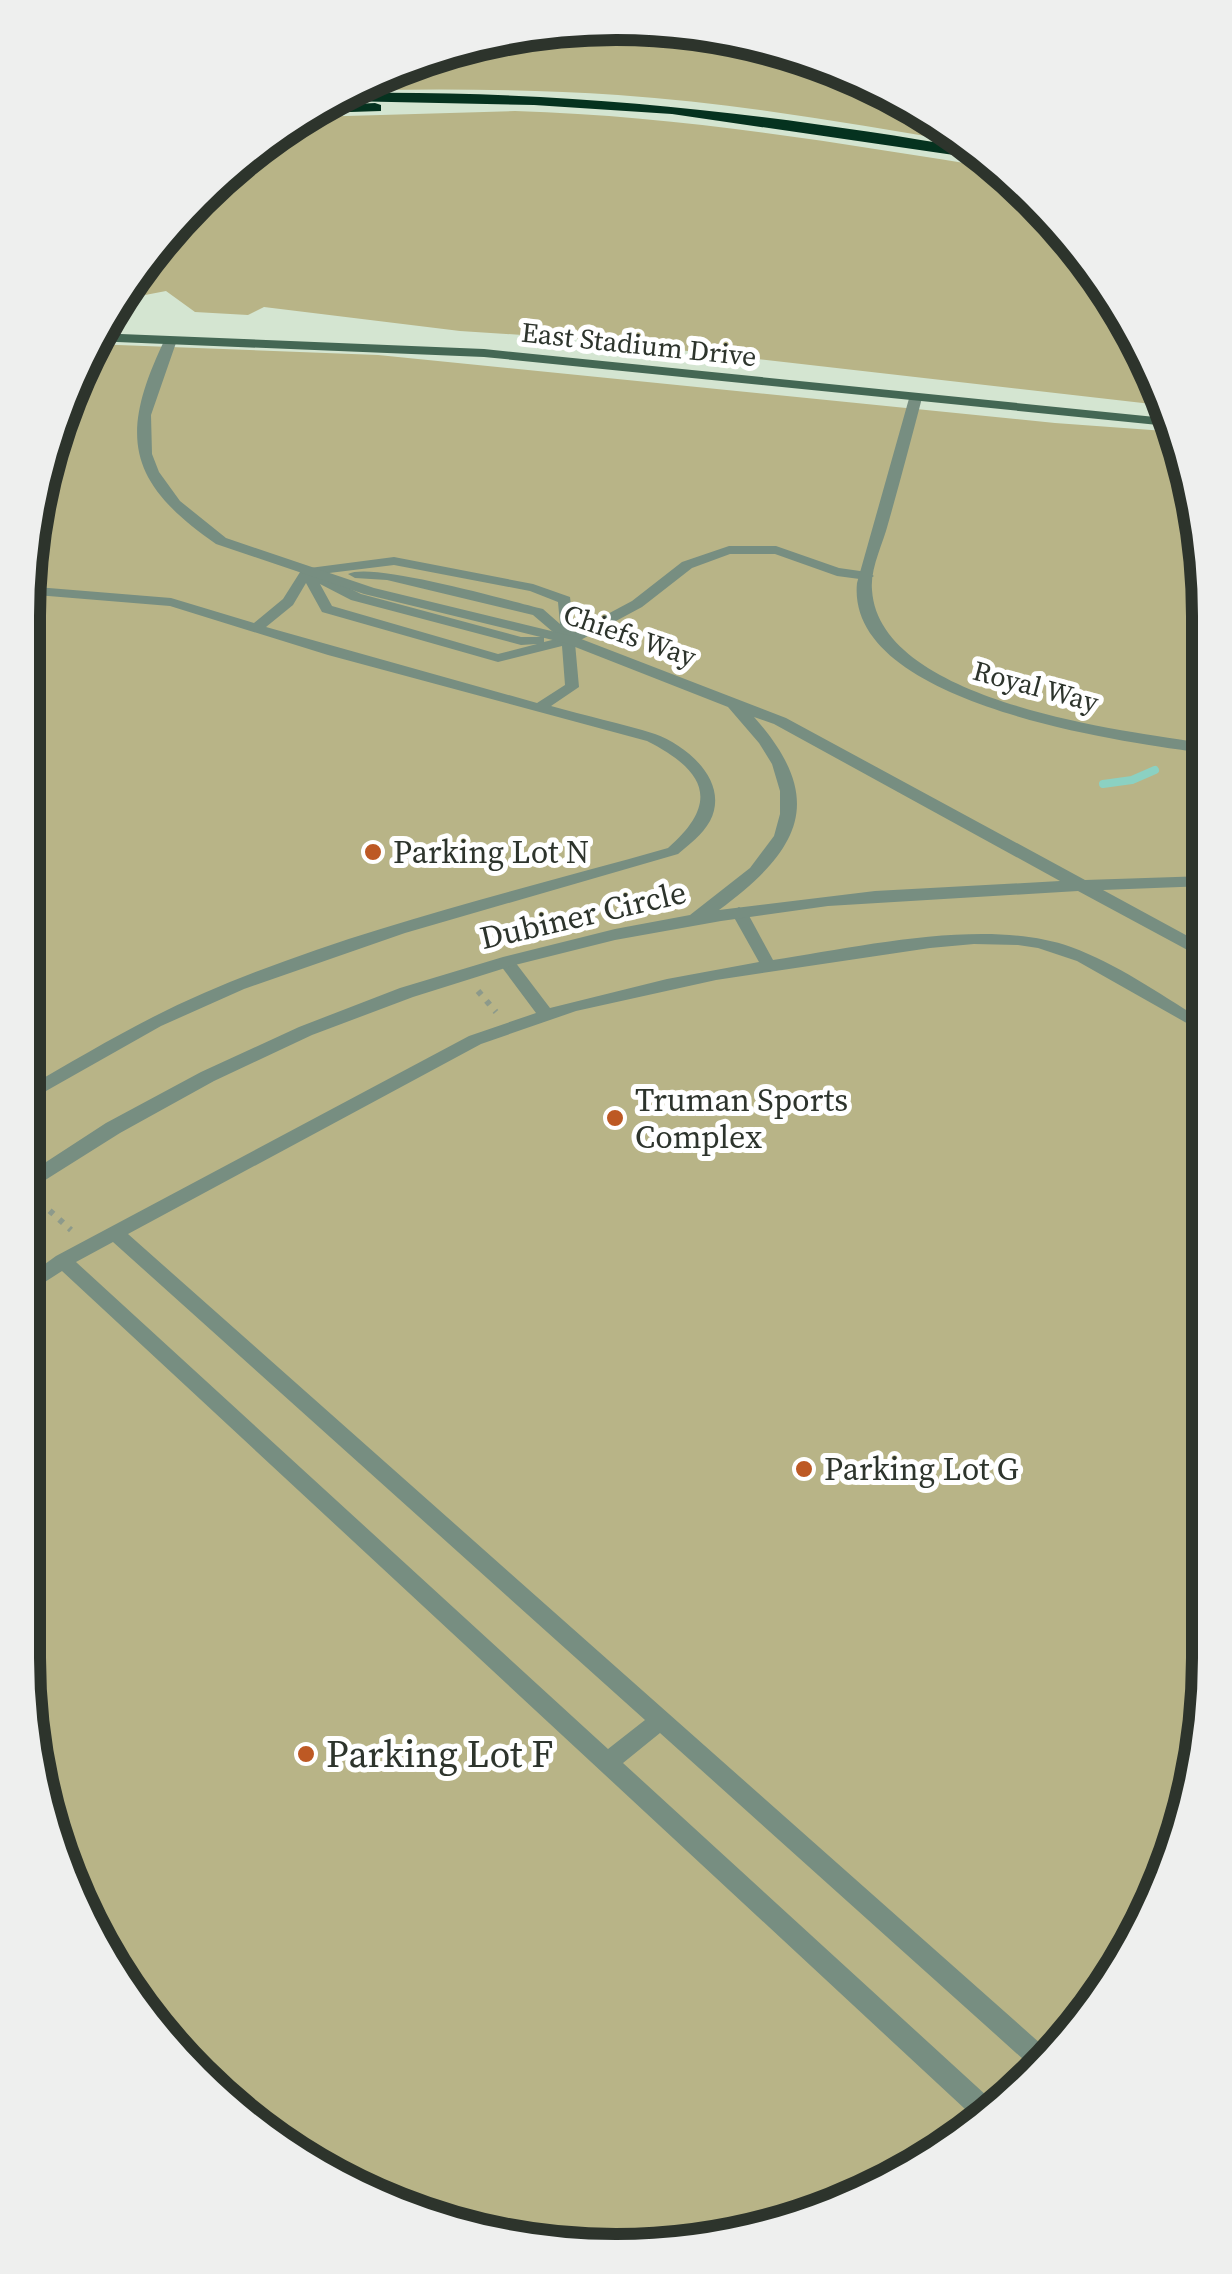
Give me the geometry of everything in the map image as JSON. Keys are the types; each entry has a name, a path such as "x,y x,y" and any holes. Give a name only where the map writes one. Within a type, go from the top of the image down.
{"highway":[{"path":"363,98 532,99 658,108 957,152"},
{"path":"342,109 470,105 658,108"}],"main road":[{"name":"East Stadium Drive","path":"111,338 484,352 1157,421"}],"street":[{"name":"Chiefs Way","path":"172,340 144,416 142,446 160,489 221,541 307,572 570,640 780,721 1192,946"},
{"name":"Royal Way","path":"915,398 867,576 866,613 876,633 918,671 954,690 1028,714 1192,746"},
{"path":"695,919 748,880 773,855 785,835 788,820 789,795 779,762 732,701"},
{"name":"Dubiner Circle","path":"40,1176 164,1099 231,1064 370,1006 506,962 739,912 912,893 1192,882"}],"lane":[{"path":"307,572 326,609 498,658 570,640 637,604 687,565 729,550 776,550 837,572 867,576"},
{"path":"307,572 393,569 521,596 554,607 570,640 572,687 538,708"},
{"path":"255,629 288,602 307,572"},
{"path":"40,1088 119,1042 234,986 364,938 673,851 692,838 708,808 709,790 700,769 680,750 652,738 255,629 172,602 41,591"},
{"path":"739,912 768,965"},
{"path":"40,1277 63,1260 475,1040 624,993 768,965 908,946 1034,942 1084,958 1192,1022"},
{"path":"506,962 546,1016"},
{"path":"115,1233 1034,2053"},
{"path":"63,1260 980,2104"},
{"path":"608,1762 660,1721"}],"path":[{"path":"476,988 500,1017"},
{"path":"40,1202 76,1234"}],"shaded area":[{"path":"578,41 654,41 728,51 801,71 871,99 938,139 705,103 524,91 382,90 431,71 504,51"},
{"path":"515,111 577,114 699,125 974,165 1023,209 1073,265 1115,328 1151,404 264,307 248,315 195,312 166,291 137,297 183,236 236,183 329,116"},
{"name":"Truman Sports Complex","path":"108,345 378,355 1161,431 1181,504 1191,578 1192,1658 1181,1770 1161,1843 1115,1946 1049,2038 967,2115 871,2175 765,2214 654,2233 541,2229 431,2203 361,2175 296,2137 236,2091 183,2038 137,1978 99,1913 71,1843 51,1770 40,1658 40,616 51,504 71,431"}],"waterway":[{"path":"1103,784 1132,780 1155,770"}],"place":[{"name":"Parking Lot N","path":"373,852"},
{"name":"Truman Sports Complex","path":"615,1118"},
{"name":"Parking Lot G","path":"804,1469"},
{"name":"Parking Lot F","path":"306,1754"}]}
